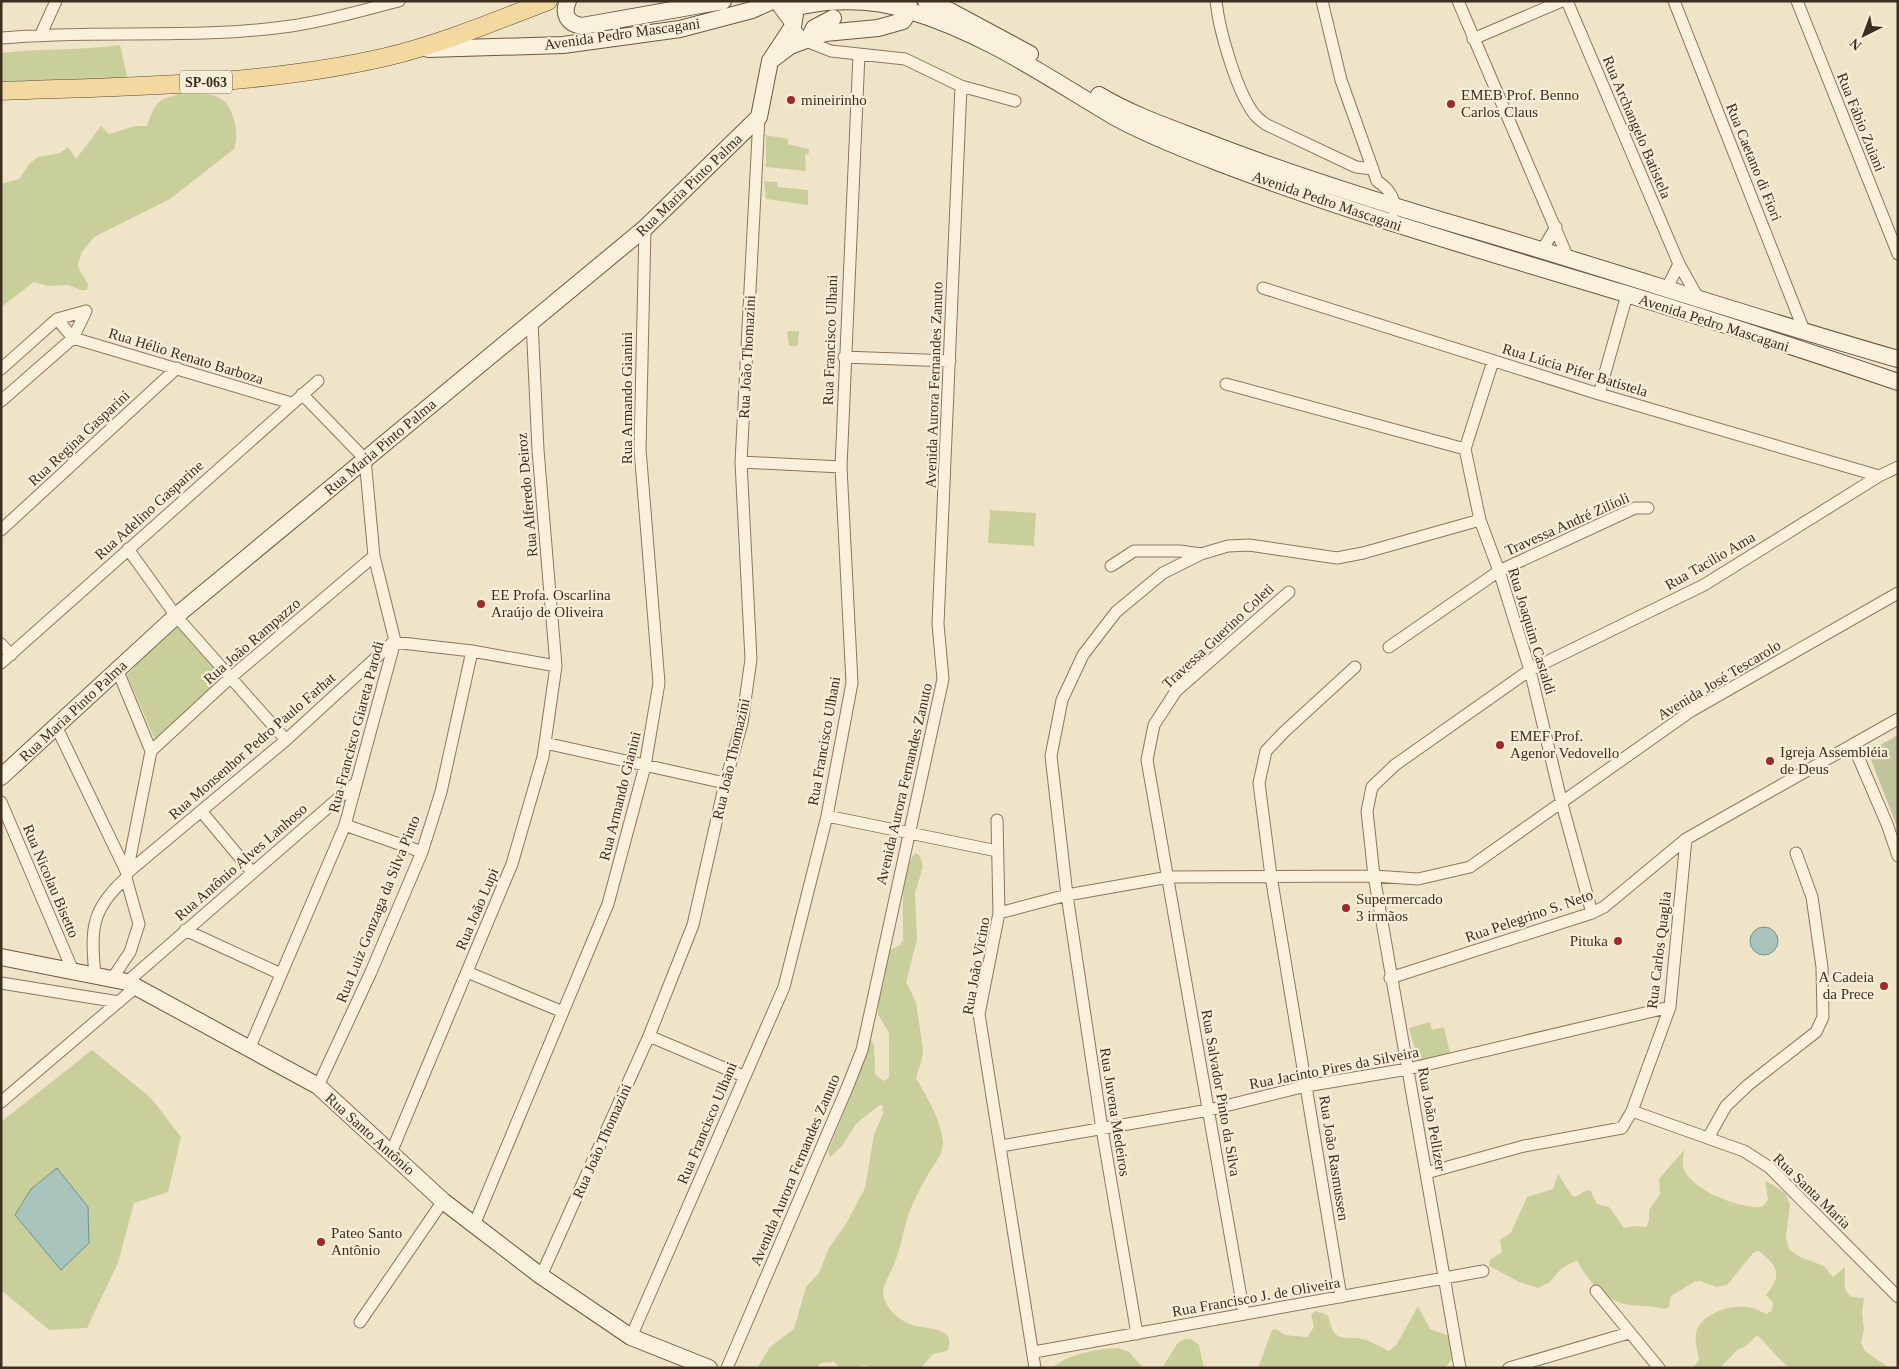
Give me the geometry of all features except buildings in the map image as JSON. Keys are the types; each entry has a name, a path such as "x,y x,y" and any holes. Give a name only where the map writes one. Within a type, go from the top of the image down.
{"main road":[{"name":"SP-063","path":"1,91 205,82 280,76 334,68 408,51 548,1"},
{"name":"Avenida Pedro Mascagani","path":"568,1 566,15 570,22 582,26 723,1"},
{"name":"Avenida Pedro Mascagani","path":"408,51 583,42 680,29 752,10 775,1 798,5 825,2 856,2 909,6 953,25 1016,57 1115,117 1215,161 1362,206 1395,206 1667,288 1805,333 1898,359"},
{"name":"Avenida Pedro Mascagani","path":"926,1 950,11 1010,42 1108,101 1362,206 1389,224 1627,294 1898,382"},
{"path":"770,61 793,26 798,5"},
{"path":"770,61 806,39 825,33 878,28 903,20 909,6"},
{"path":"806,39 814,28 833,18"},
{"name":"Rua João Thomazini","path":"759,118 770,61"},
{"name":"Rua Maria Pinto Palma","path":"1,777 176,616 645,228 759,118"},
{"name":"Rua Santo Antônio","path":"1,957 125,983 250,1047 318,1086 443,1201 541,1276 630,1337 709,1368"}],"street":[{"path":"41,34 56,1"},
{"path":"1,38 41,34 202,33 292,26 399,1"},
{"path":"775,1 793,26 806,39 831,51 905,59 962,86 1014,101"},
{"path":"1216,1 1233,66 1244,98 1256,116 1267,125 1356,167 1373,169"},
{"path":"1322,1 1341,80 1377,181 1388,188 1393,198 1395,206 1389,224"},
{"path":"1458,1 1568,258"},
{"path":"1473,39 1562,1"},
{"name":"Rua Archangelo Batistela","path":"1567,1 1679,264 1698,298"},
{"name":"Rua Caetano di Fiori","path":"1674,1 1805,333"},
{"name":"Rua Fábio Zuiani","path":"1797,1 1898,254"},
{"name":"Rua Francisco Ulhani","path":"630,1337 743,1076 784,987 827,816 852,683 841,467 844,357 858,54"},
{"name":"Avenida Aurora Fernandes Zanuto","path":"727,1368 862,1050 943,679 938,624 962,86"},
{"name":"Rua João Thomazini","path":"541,1276 649,1036 693,925 725,783 742,723 751,659 741,462 759,118"},
{"path":"1362,206 1371,184 1377,181"},
{"path":"1542,250 1556,227"},
{"name":"Rua Armando Gianini","path":"474,1225 608,904 645,766 659,683 640,449 645,228"},
{"path":"1667,288 1679,264"},
{"name":"Rua Lúcia Pifer Batistela","path":"1263,288 1598,394 1879,476"},
{"path":"1598,394 1627,294"},
{"path":"1,369 57,320 86,312 73,338 1,401"},
{"path":"57,320 73,338"},
{"name":"Rua Alferedo Deiroz","path":"532,321 538,450 556,666"},
{"name":"Rua Hélio Renato Barboza","path":"73,338 291,403"},
{"path":"844,357 950,361"},
{"name":"Rua Joaquim Castaldi","path":"1493,361 1465,449 1480,520 1499,570 1530,670 1562,804 1592,913"},
{"name":"Rua Regina Gasparini","path":"1,530 177,368"},
{"name":"Rua Adelino Gasparine","path":"1,663 291,403 318,381"},
{"path":"1226,384 1465,449"},
{"path":"302,394 365,459"},
{"name":"Rua Francisco Giareta Parodi","path":"250,1047 345,824 396,641 374,556 365,459"},
{"path":"741,462 841,467"},
{"name":"Rua Tacilio Ama","path":"1374,876 1367,811 1372,787 1396,764 1530,670 1704,585 1879,476 1898,467"},
{"name":"Travessa André Zilioli","path":"1389,647 1499,570 1635,508 1648,508"},
{"path":"1111,566 1134,551 1180,551 1201,554 1228,546 1249,545 1337,558 1363,553 1480,520"},
{"path":"128,549 176,616 286,740"},
{"name":"Rua Juvena Medeiros","path":"1137,1334 1102,1129 1067,895 1051,756 1062,700 1083,655 1116,612 1163,573 1201,554"},
{"name":"Rua João Rampazzo","path":"151,751 230,678 374,556"},
{"name":"Travessa Guerino Coleti","path":"1169,877 1147,760 1154,725 1176,691 1289,592"},
{"name":"Avenida José Tescarolo","path":"1374,876 1418,879 1470,867 1562,804 1691,711 1898,593"},
{"path":"396,641 472,651 556,666"},
{"name":"Rua Monsenhor Pedro Paulo Farhat","path":"95,976 92,942 94,920 108,894 127,875 286,740 396,641"},
{"path":"1,644 11,655"},
{"name":"Rua Luiz Gonzaga da Silva Pinto","path":"318,1086 371,972 422,852 441,792 472,651"},
{"name":"Rua João Lupi","path":"391,1153 512,864 545,743 556,666"},
{"name":"Rua João Rasmussen","path":"1341,1297 1271,876 1259,783 1266,751 1354,667"},
{"path":"117,669 151,751 127,875"},
{"path":"1686,839 1898,719"},
{"path":"3,1099 119,1002 125,983 130,952 139,924 127,875 56,726"},
{"path":"545,743 725,783"},
{"path":"1853,745 1887,824 1898,856"},
{"name":"Rua Antônio Alves Lanhoso","path":"125,983 356,783"},
{"name":"Rua Nicolau Bisetto","path":"1,802 73,971"},
{"path":"201,812 252,872"},
{"path":"827,816 997,851"},
{"path":"997,820 999,913"},
{"path":"345,824 422,852"},
{"name":"Rua Pelegrino S. Neto","path":"1390,978 1592,913 1604,907 1686,839"},
{"name":"Rua Carlos Quaglia","path":"1426,1173 1524,1146 1622,1128 1632,1111 1670,1007 1686,839"},
{"path":"1708,1138 1726,1106 1748,1085 1816,1032 1823,1017 1822,968 1812,897 1796,853"},
{"name":"Rua João Vicino","path":"1036,1368 980,1014 999,913 1067,895 1169,877 1374,876"},
{"name":"Rua João Pellizer","path":"1374,876 1390,978 1408,1069 1460,1368"},
{"name":"Rua Salvador Pinto da Silva","path":"1169,877 1244,1314"},
{"path":"185,930 281,974"},
{"path":"467,972 563,1012"},
{"path":"1,983 119,1002"},
{"name":"Rua Jacinto Pires da Silveira","path":"1001,1146 1209,1110 1306,1086 1408,1069 1670,1007"},
{"path":"649,1036 743,1076"},
{"name":"Rua Santa Maria","path":"1632,1111 1744,1151 1769,1167 1898,1297"},
{"path":"360,1322 443,1201"},
{"name":"Rua Francisco J. de Oliveira","path":"1034,1352 1484,1271"},
{"path":"1596,1291 1659,1368"},
{"path":"1509,1368 1629,1333"}],"green space":[{"path":"120,45 129,84 1,90 1,53"},
{"path":"180,94 211,95 225,102 232,114 236,129 234,149 170,199 94,237 82,252 78,264 88,284 87,290 81,290 68,285 48,286 34,282 1,307 1,184 19,179 30,163 38,157 60,153 68,147 76,159 101,126 109,134 135,126 147,126 152,112 161,101"},
{"path":"766,135 788,139 788,144 809,149 809,153 805,155 806,171 766,167"},
{"path":"764,181 777,182 778,187 808,190 808,205 766,199"},
{"path":"787,331 799,331 798,346 789,346"},
{"path":"990,510 1036,513 1034,546 988,543"},
{"path":"177,624 222,678 155,740 127,675 151,648"},
{"path":"1898,735 1898,829 1868,752"},
{"path":"916,853 920,856 923,867 915,893 917,940 906,982 916,1002 923,1049 916,1078 937,1118 943,1144 939,1157 911,1207 897,1255 885,1283 883,1293 886,1304 894,1314 905,1322 944,1333 948,1337 949,1343 947,1351 933,1354 921,1368 873,1368 864,1365 857,1368 840,1368 834,1362 821,1363 816,1368 757,1368 770,1347 794,1329 806,1287 819,1273 829,1248 846,1224 865,1188 874,1135 883,1113 882,1105 878,1106 856,1124 842,1146 830,1157 828,1151 858,1077 869,1038 874,1045 875,1074 884,1081 889,1078 889,1033 878,1014 878,1001 884,981 886,952 900,945 903,940 904,881 910,860"},
{"path":"1430,1022 1432,1030 1444,1027 1450,1053 1418,1061 1409,1028"},
{"path":"92,1050 151,1098 181,1137 168,1192 134,1203 118,1263 87,1328 49,1330 1,1290 1,1122"},
{"path":"1684,1150 1683,1166 1687,1175 1695,1183 1716,1196 1741,1205 1762,1207 1768,1200 1765,1180 1785,1193 1790,1204 1786,1238 1789,1249 1800,1257 1824,1266 1833,1277 1845,1267 1846,1291 1851,1297 1864,1298 1862,1312 1864,1329 1861,1342 1865,1351 1889,1368 1790,1368 1757,1335 1746,1346 1737,1350 1720,1368 1693,1368 1699,1360 1696,1333 1704,1320 1728,1308 1752,1308 1766,1314 1772,1311 1773,1303 1766,1295 1774,1282 1776,1272 1771,1262 1759,1251 1754,1252 1727,1285 1717,1287 1700,1281 1694,1282 1671,1296 1669,1307 1664,1309 1625,1304 1609,1298 1590,1281 1577,1260 1561,1269 1549,1283 1538,1288 1519,1282 1489,1266 1490,1260 1502,1252 1500,1240 1511,1232 1527,1197 1553,1189 1558,1174 1572,1196 1575,1197 1590,1190 1597,1204 1609,1207 1624,1228 1646,1227 1649,1221 1649,1210 1660,1194 1659,1179"},
{"path":"1418,1306 1430,1329 1449,1336 1453,1340 1451,1360 1445,1368 1258,1368 1272,1330 1276,1329 1285,1335 1307,1337 1314,1327 1311,1314 1316,1311 1328,1315 1337,1336 1366,1340 1389,1351 1397,1344"},
{"path":"1184,1339 1191,1339 1199,1345 1204,1368 1162,1368 1177,1344"},
{"path":"1118,1348 1129,1352 1143,1368 1052,1368 1066,1359 1083,1353"}],"water":[{"path":"1764,927 1774,931 1778,941 1774,951 1764,955 1754,951 1750,941 1754,931"},
{"path":"57,1168 88,1207 89,1243 61,1270 15,1215 31,1189"}],"place":[{"name":"mineirinho","path":"791,100"},
{"name":"EMEB Prof. Benno Carlos Claus","path":"1451,104"},
{"name":"EE Profa. Oscarlina Araújo de Oliveira","path":"481,604"},
{"name":"EMEF Prof. Agenor Vedovello","path":"1500,745"},
{"name":"Igreja Assembléia de Deus","path":"1770,761"},
{"name":"Supermercado 3 irmãos","path":"1346,908"},
{"name":"Pituka","path":"1618,941"},
{"name":"A Cadeia da Prece","path":"1884,986"},
{"name":"Pateo Santo Antônio","path":"321,1242"}]}
